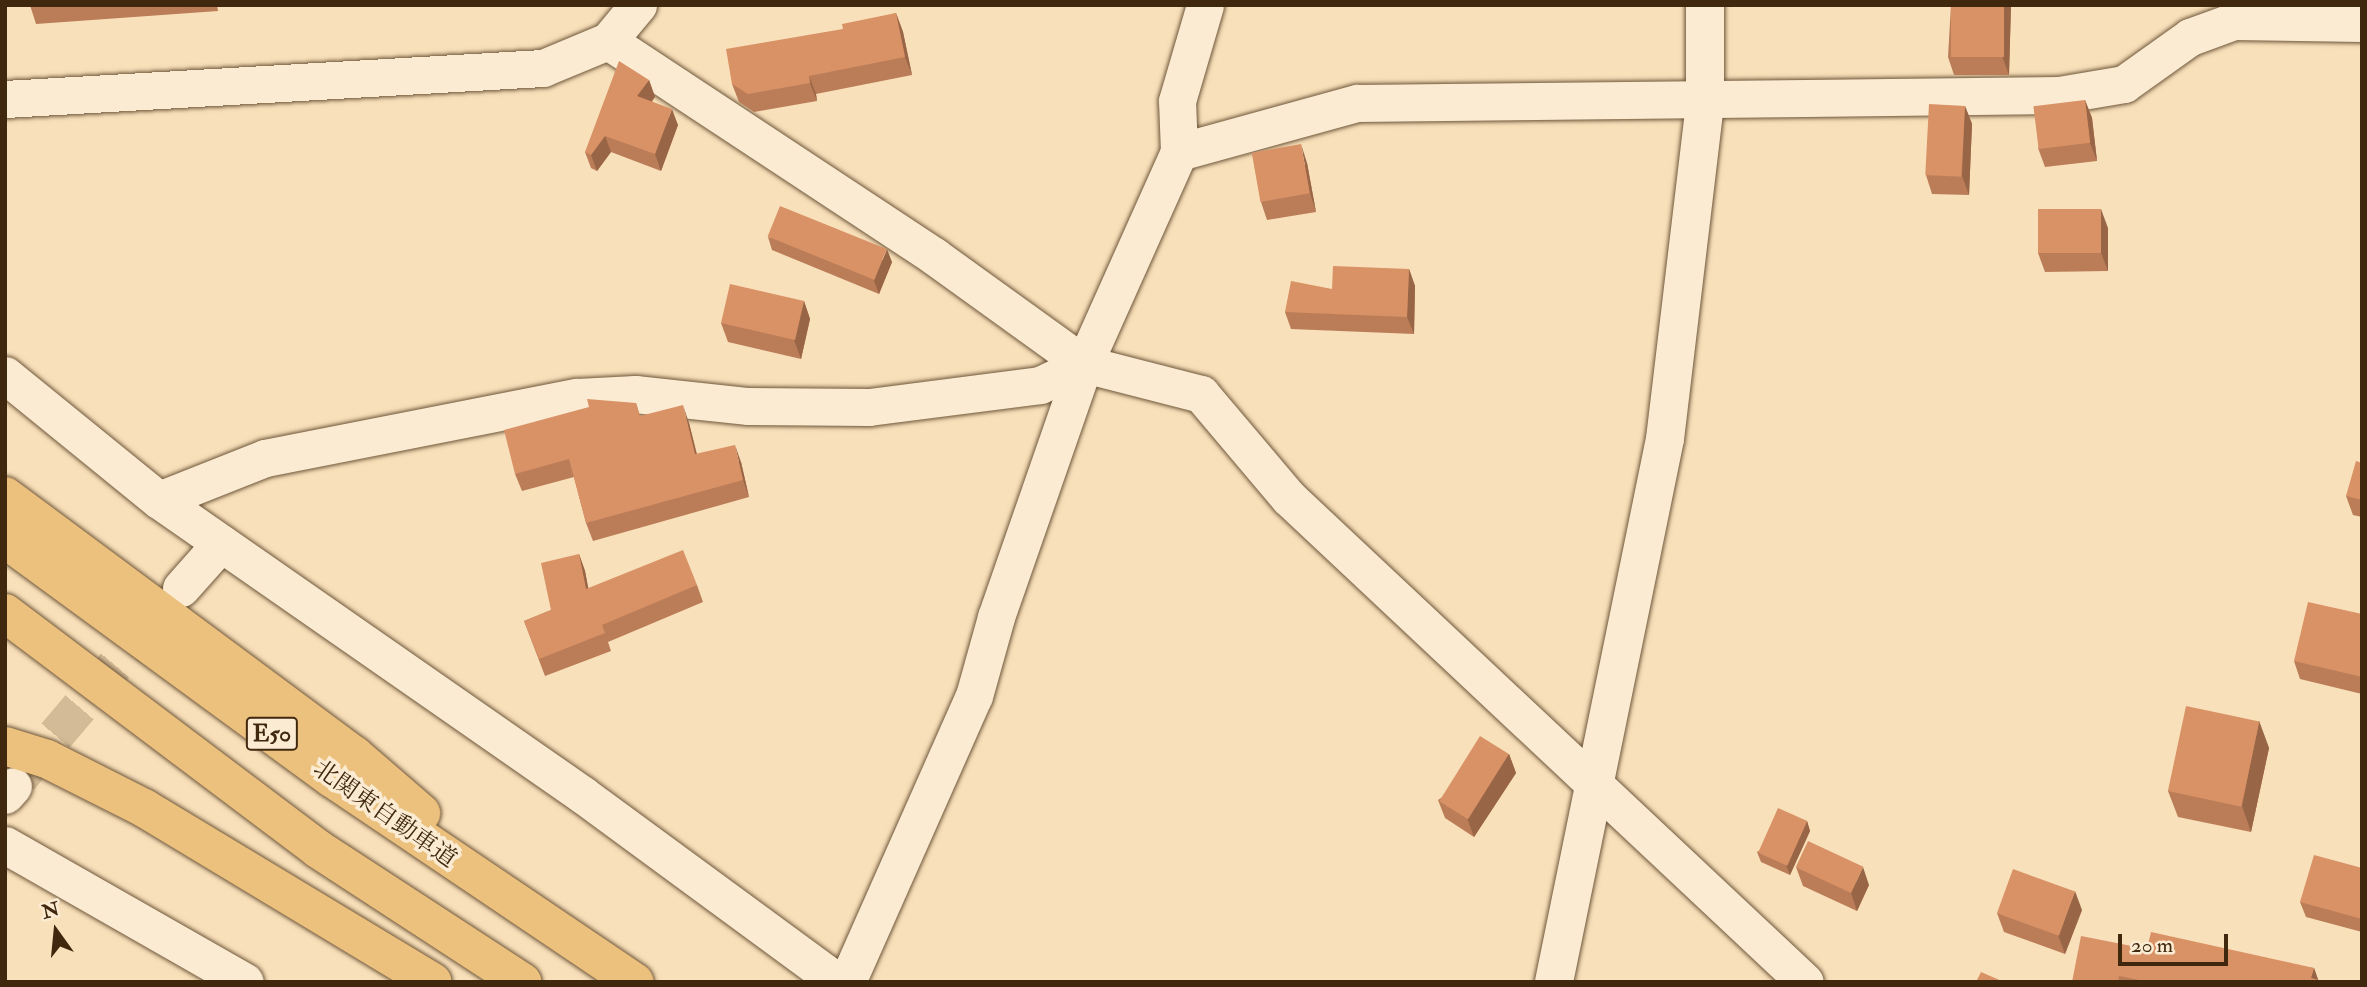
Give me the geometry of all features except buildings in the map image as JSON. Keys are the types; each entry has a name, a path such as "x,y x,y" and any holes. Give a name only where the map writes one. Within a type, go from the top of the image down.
{"highway":[{"path":"5,496 354,755 544,922"},
{"name":"北関東自動車道","path":"5,539 332,778 635,982"},
{"name":"E50","path":"5,613 318,849 522,982"},
{"path":"5,746 47,759 144,808 433,982"}],"street":[{"path":"5,99 542,68 608,40 638,5"},
{"path":"848,982 974,696 996,617 1084,363 1179,152 1177,101 1205,5"},
{"path":"1554,982 1665,439 1705,102 1705,5"},
{"path":"1179,152 1357,103 1705,102 2059,94 2124,84 2190,37 2234,21 2362,23"},
{"path":"608,40 934,256 1084,363 1200,394 1289,498 1805,982"},
{"path":"159,500 265,458 577,397 635,394 748,406 869,407 1040,385 1084,363"},
{"path":"5,375 159,500 583,795 838,982"},
{"path":"181,588 221,543"},
{"path":"5,845 245,982"}],"tunnel":[{"path":"20,777 159,613"}]}
